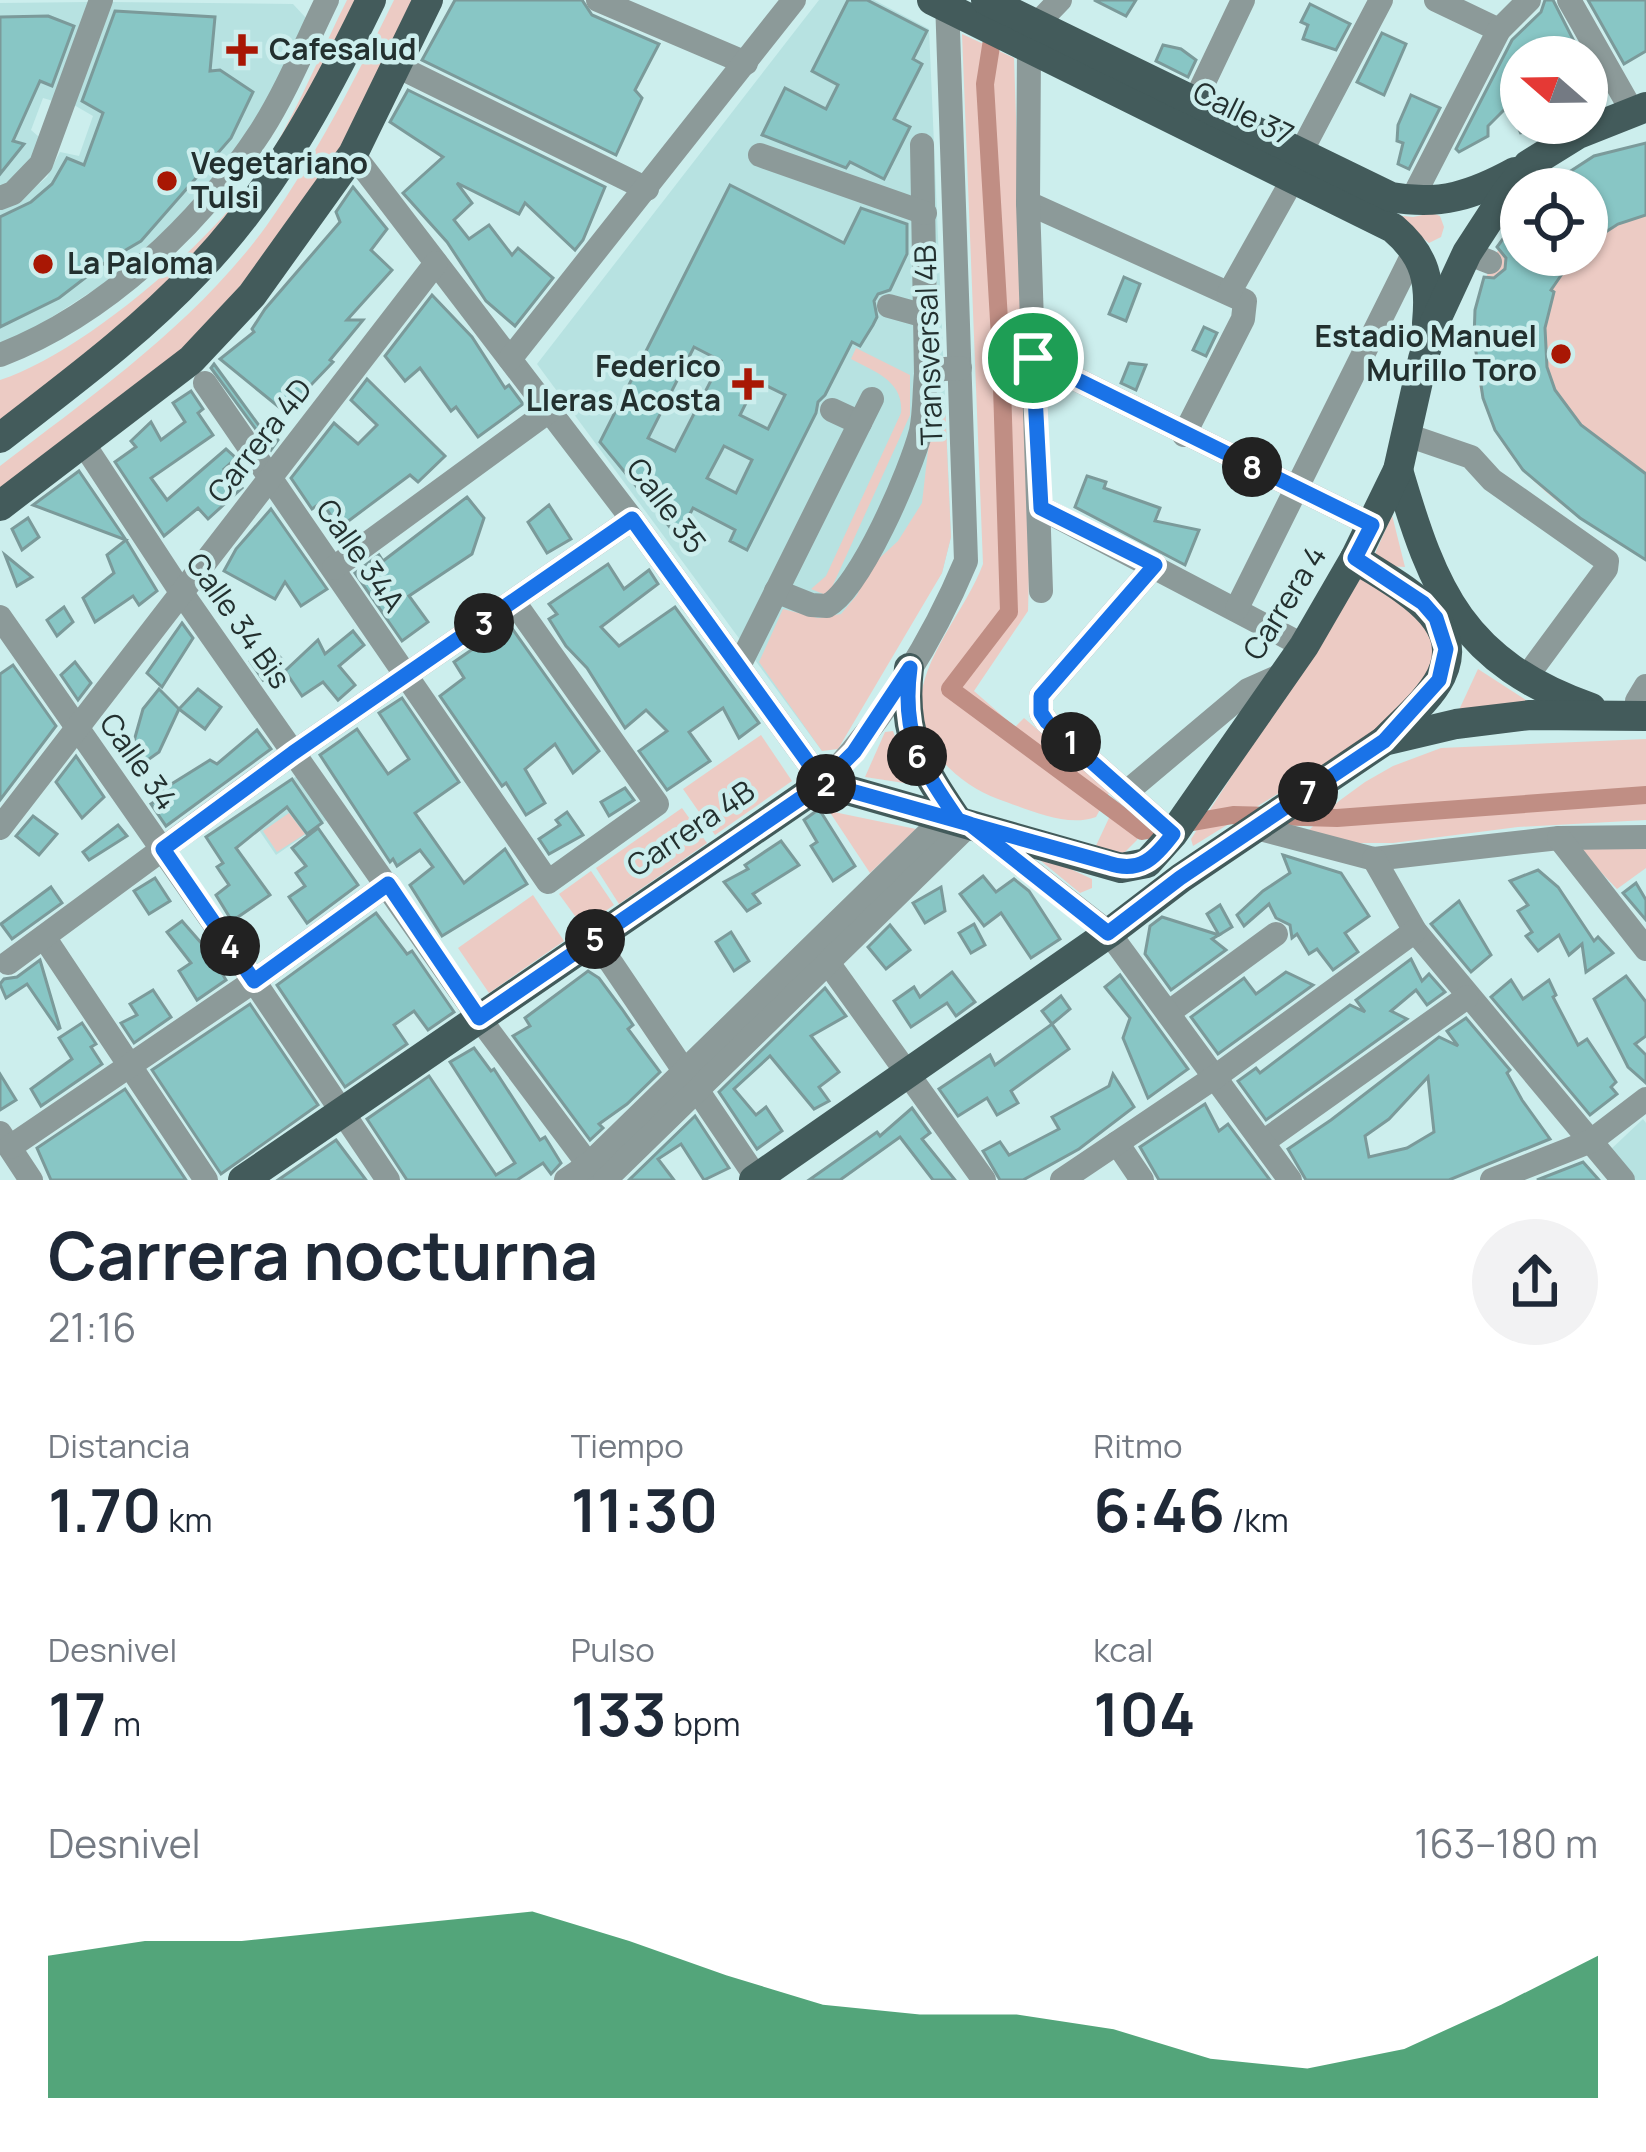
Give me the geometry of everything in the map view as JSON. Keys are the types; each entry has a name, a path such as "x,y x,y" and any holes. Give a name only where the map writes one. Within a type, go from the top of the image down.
{"main road":[{"path":"0,438 138,328 198,271 243,218 290,153 371,0"},
{"path":"0,506 191,360 237,311 353,154 428,0"},
{"name":"Calle 37","path":"955,5 1194,103 1380,220 1415,250"},
{"name":"Calle 37","path":"1027,34 1296,168 1411,201 1474,194 1528,164"},
{"name":"Carrera 4","path":"1169,839 1304,646 1355,558 1398,470 1423,359 1528,164 1578,134 1639,109"},
{"path":"1415,250 1431,287 1423,359"},
{"path":"1398,470 1417,537 1452,613 1478,642 1525,679 1593,709 1640,708"},
{"path":"757,1179 1180,878 1384,741 1439,680 1446,649 1436,618 1423,603 1355,558"},
{"path":"910,668 905,699 909,731 919,762 958,821"},
{"path":"1384,741 1456,724 1640,708"},
{"path":"823,783 1121,868 1135,868 1169,839"},
{"name":"Carrera 4B","path":"243,1180 823,783"},
{"path":"1169,839 1156,865 1160,875 1180,878"}],"street":[{"path":"0,198 13,193 40,164 100,0"},
{"path":"598,0 625,6 746,63"},
{"path":"510,359 794,0"},
{"path":"1041,591 1027,34 1060,0"},
{"path":"1194,103 1243,0"},
{"path":"1234,295 1382,0"},
{"path":"1436,0 1499,30"},
{"path":"1411,201 1499,30 1528,0"},
{"path":"1569,0 1639,109"},
{"path":"0,355 111,292 166,243 223,181 261,130 322,1"},
{"name":"Transversal 4B","path":"910,668 951,599 966,562 955,5"},
{"path":"397,66 647,189"},
{"path":"776,591 827,606 853,583 914,453 926,374 922,145"},
{"name":"Calle 35","path":"353,154 632,519 823,783"},
{"path":"760,155 925,213"},
{"path":"1028,203 1245,301 1243,319 1184,435"},
{"path":"1237,608 1415,250"},
{"name":"Carrera 4D","path":"0,828 436,263"},
{"path":"889,306 925,316"},
{"path":"1033,358 1372,525"},
{"path":"926,374 959,368"},
{"name":"Calle 34A","path":"205,383 548,882 658,804 514,602"},
{"path":"739,666 872,399"},
{"path":"832,410 860,423"},
{"path":"334,568 548,411"},
{"path":"1407,435 1471,457 1492,480 1607,561 1606,569 1525,679"},
{"name":"Calle 34 Bis","path":"82,443 479,1018 598,1175"},
{"path":"1041,508 1304,646"},
{"path":"8,963 293,753 632,519"},
{"path":"1155,565 1041,696 1041,713 1129,790 1169,839"},
{"name":"Calle 34","path":"0,617 8,650 77,727 388,1180"},
{"name":"Carrera 4B","path":"823,783 854,752 910,668"},
{"path":"1129,790 1248,690 1285,674"},
{"path":"566,1180 598,1175 958,821 1108,933 1290,1180"},
{"path":"1263,824 1374,859 1559,838 1646,837"},
{"path":"1559,838 1646,949"},
{"path":"1374,859 1415,931 1623,1180"},
{"path":"31,1180 5,1140 254,981 388,884"},
{"path":"1062,1180 1215,1077 1415,931"},
{"path":"1168,1013 1276,934"},
{"path":"44,937 206,1180"},
{"path":"595,939 757,1179"},
{"path":"820,953 984,1180"},
{"path":"1263,1142 1467,997"},
{"path":"1492,1180 1591,1141 1646,1099"},
{"path":"1117,1143 1142,1180"}],"shaded area":[{"path":"347,0 360,0 310,103 282,153 224,233 133,322 0,427 0,380 35,365 113,316 190,250 252,181 293,113"},
{"path":"394,0 419,0 345,150 199,340 0,495 0,466 176,325 267,225 319,143"},
{"name":"Federico Lleras Acosta","path":"819,0 874,0 929,29 951,537 942,573 822,751 537,364"},
{"path":"90,2 60,103 43,98 31,130 47,144 0,193 0,3"},
{"path":"110,2 293,4 306,18 266,114 198,199 117,275 27,333 0,343 0,207 19,201 47,177 60,152 79,156 93,116 74,105"},
{"path":"962,34 1014,58 1030,537 1028,611 974,691 1015,727 1024,718 1110,791 1096,817 1084,820 1047,816 979,790 939,757 923,725 925,678 983,564"},
{"name":"Estadio Manuel Murillo Toro","path":"1646,143 1646,559 1566,508 1524,471 1502,442 1478,377 1478,309 1500,246 1500,276 1608,276 1608,168 1577,168 1594,156"},
{"path":"1394,215 1413,217 1440,216 1444,227 1441,237 1429,243"},
{"path":"856,348 910,375 910,415 828,596 811,589 826,576 901,413 893,385 851,359"},
{"path":"945,404 951,537 942,573 838,749 822,751 759,662 783,609 818,618 841,614 857,595 870,567 898,541 922,503 933,406"},
{"path":"1392,515 1405,567 1370,565"},
{"path":"1360,578 1402,601 1435,639 1429,675 1378,732 1193,846 1191,839"},
{"path":"1478,669 1532,704 1459,710"},
{"path":"893,731 910,779 904,783 865,777 885,732"},
{"path":"761,735 792,781 715,835 683,789"},
{"path":"1646,739 1646,820 1518,827 1393,843 1354,843 1308,831 1365,782 1441,748"},
{"path":"298,775 328,819 276,855 246,811"},
{"path":"1116,803 1125,818 1141,827 1137,840 1118,859 1094,850"},
{"path":"682,808 707,843 619,904 596,868"},
{"path":"829,811 916,829 870,873"},
{"path":"289,813 305,834 277,852 263,831"},
{"path":"1646,845 1646,868 1617,889 1577,847"},
{"path":"1036,853 1092,879 1092,888 1080,893"},
{"path":"591,871 614,905 583,927 559,894"},
{"path":"533,895 564,941 489,993 458,948"},
{"path":"1643,1119 1646,1180 1628,1180 1608,1152"}],"building":[{"path":"455,0 582,0 592,15 659,44 635,90 642,98 616,155 422,60"},
{"path":"848,0 867,0 927,31 913,59 922,64 894,119 910,127 884,179 850,162 846,168 762,135 785,88 826,109 838,85 812,71"},
{"path":"1094,0 1136,0 1126,16"},
{"path":"1545,0 1553,0 1571,36 1516,36 1541,12"},
{"path":"1588,0 1646,0 1646,51 1624,64"},
{"path":"1310,4 1350,24 1336,50 1303,39 1308,25 1301,22"},
{"path":"115,11 215,17 210,71 220,70 253,92 231,138 141,241 59,298 0,327 0,217 31,202 52,184 67,158 84,165 103,113 82,101"},
{"path":"48,16 74,26 52,86 40,81 13,141 24,144 0,174 0,17"},
{"path":"1382,33 1406,44 1384,95 1357,82"},
{"path":"1163,45 1181,49 1196,60 1188,77 1156,61"},
{"path":"1500,63 1500,114 1488,126 1488,136 1459,152 1456,149"},
{"path":"408,90 605,187 575,250 525,203 519,214 457,183 472,203 454,220 469,239 489,225 512,255 518,248 553,278 515,326 486,301 447,242 403,193 443,157 390,122"},
{"path":"1411,95 1440,108 1409,169 1398,164 1403,143 1397,141 1398,125"},
{"path":"1646,143 1646,215 1608,230 1608,168 1575,168 1594,156"},
{"path":"730,185 844,243 861,208 907,224 907,254 890,290 874,301 877,317 860,346 852,342 818,402 747,550 730,541 735,530 693,508 678,537 600,442","holes":["694,347 721,361 675,451 648,438","757,381 785,395 768,429 740,415","724,446 752,460 736,493 707,478"]},
{"path":"353,187 387,229 371,250 392,270 347,320 363,320 330,360 333,362 285,412 220,359 254,332 265,309 340,222 336,212"},
{"path":"1500,273 1561,276 1551,290 1545,328 1547,367 1555,390 1581,425 1646,474 1646,560 1580,518 1523,470 1495,430 1483,398 1474,339 1475,310 1484,277"},
{"path":"1124,277 1140,284 1126,321 1109,314"},
{"path":"432,295 472,337 505,388 509,385 523,404 478,437 456,407 451,411 420,368 405,381 385,356"},
{"path":"1204,327 1217,333 1206,356 1193,350"},
{"path":"1129,363 1146,365 1136,390 1121,383"},
{"path":"214,364 263,431 269,427 278,440 271,450 211,368"},
{"path":"367,379 445,456 418,482 410,475 339,528 322,502 312,509 291,478 334,423 358,444 377,425 351,400"},
{"path":"191,391 213,435 151,478 167,500 226,449 236,458 224,469 242,488 208,519 198,508 164,536 115,462 136,447 131,441 151,422 161,440 185,422 173,403"},
{"path":"79,471 126,540 33,505"},
{"path":"1087,476 1106,482 1104,488 1160,508 1155,521 1199,530 1185,565 1075,507"},
{"path":"467,497 484,518 472,554 409,596 428,622 402,641 355,573 379,555 383,561"},
{"path":"549,505 571,539 547,553 528,522"},
{"path":"271,509 327,589 301,606 285,582 275,599 224,571 236,549"},
{"path":"28,518 39,537 22,550 12,529"},
{"path":"126,540 157,591 139,605 133,596 95,622 83,598 114,573 107,555"},
{"path":"5,555 32,577 17,586"},
{"path":"608,564 624,589 649,570 658,584 601,627 619,646 675,607 759,723 739,738 723,708 689,732 710,761 667,790 639,751 667,731 646,710 625,728 549,619 557,614 549,604"},
{"path":"64,607 73,622 57,636 47,620"},
{"path":"182,623 193,638 162,687 147,673"},
{"path":"509,624 599,751 573,773 555,744 525,769 545,803 526,815 440,696 464,678 454,662"},
{"path":"353,631 364,645 339,666 355,685 338,700 323,682 302,696 285,671 318,640 325,654"},
{"path":"270,645 284,662 263,680 250,661"},
{"path":"75,662 91,683 78,700 61,675"},
{"path":"13,665 56,726 0,800 0,674"},
{"path":"159,689 179,709 159,752 135,769 117,746 132,748 143,709"},
{"path":"198,689 221,707 205,729 179,709"},
{"path":"402,698 459,782 415,813 464,883 505,849 527,884 442,936 410,885 433,867 420,850 397,866 393,859 390,862 320,755 357,729 388,774 409,759 379,713"},
{"path":"257,730 271,749 166,826 151,804 160,798 157,793 210,760 217,764"},
{"path":"76,756 104,797 82,818 56,782"},
{"path":"292,779 322,823 307,834 287,807 236,848 270,895 232,921 216,895 229,885 217,867 223,863 206,837"},
{"path":"625,788 634,800 609,816 601,802"},
{"path":"819,809 855,866 833,881 811,846 817,842 804,820"},
{"path":"567,812 583,835 549,854 539,839 560,825 556,820"},
{"path":"33,816 57,834 39,855 16,836"},
{"path":"118,825 127,836 89,860 83,852"},
{"path":"318,828 358,885 307,923 289,897 305,886 296,873 306,866 292,848"},
{"path":"781,841 799,865 753,894 760,903 747,911 724,882"},
{"path":"1283,855 1341,873 1369,916 1345,933 1358,952 1333,970 1317,949 1309,954 1297,934 1292,938 1290,925 1276,918 1269,904 1244,926 1237,915 1290,873"},
{"path":"1538,870 1558,887 1594,941 1598,937 1613,953 1586,972 1582,944 1569,955 1559,935 1538,951 1526,936 1532,932 1518,911 1528,905 1510,881"},
{"path":"983,876 996,892 1014,879 1029,891 1060,939 1031,958 1001,913 984,926 960,894"},
{"path":"155,878 170,901 149,914 134,891"},
{"path":"1636,883 1646,900 1646,920 1623,893"},
{"path":"51,887 62,903 12,939 1,924"},
{"path":"941,887 945,911 925,923 913,903"},
{"path":"1459,901 1491,955 1471,972 1431,924"},
{"path":"1220,905 1232,927 1219,935 1207,914"},
{"path":"376,913 407,954 412,951 454,1012 428,1030 414,1011 394,1025 407,1044 345,1087 277,985"},
{"path":"1162,917 1219,935 1212,939 1226,950 1171,990 1145,954 1150,926"},
{"path":"182,921 226,980 197,1000 179,971 191,963 167,932"},
{"path":"974,924 985,945 971,953 959,933"},
{"path":"890,925 910,950 886,969 868,947"},
{"path":"731,932 749,961 734,971 716,942"},
{"path":"1411,959 1422,981 1429,974 1445,992 1427,1005 1416,990 1391,1011 1407,1019 1266,1120 1238,1081 1256,1068 1260,1073 1350,1005 1365,1012 1356,1000"},
{"path":"40,960 58,1029 27,984 6,998 0,984"},
{"path":"588,971 622,1009 633,1025 628,1029 660,1072 599,1124 603,1128 590,1140 513,1036 530,1026 525,1018"},
{"path":"952,972 975,1002 956,1016 947,1003 911,1027 894,1001 914,987 920,997"},
{"path":"1286,972 1313,985 1218,1054 1191,1017 1244,978 1256,994"},
{"path":"1120,975 1188,1069 1148,1098 1123,1038 1130,1018 1105,987"},
{"path":"1626,976 1646,1002 1646,1036 1635,1044 1646,1055 1646,1083 1628,1067 1594,999"},
{"path":"1511,980 1523,999 1549,980 1578,1045 1587,1039 1616,1082 1611,1087 1617,1094 1590,1115 1491,997"},
{"path":"825,988 846,1016 811,1036 839,1072 819,1087 829,1101 814,1109 770,1056 734,1089 756,1115 766,1107 782,1131 757,1149 719,1092"},
{"path":"153,990 171,1017 134,1043 121,1023 137,1015 130,1004"},
{"path":"1061,996 1070,1009 1052,1024 1042,1011"},
{"path":"250,1004 318,1105 221,1174 152,1070"},
{"path":"1466,1018 1510,1070 1507,1073 1522,1100 1550,1139 1449,1180 1306,1180 1288,1149 1439,1037 1458,1046 1447,1031","holes":["1428,1077 1434,1132 1407,1148 1369,1157 1365,1136 1389,1119"]},
{"path":"82,1023 102,1064 41,1106 31,1089 72,1059 59,1038"},
{"path":"1052,1024 1069,1049 1011,1091 1018,1103 997,1115 987,1098 958,1116 939,1089 990,1055 995,1065"},
{"path":"474,1048 561,1163 551,1174 543,1163 517,1180 407,1180 367,1119 429,1076 496,1175 515,1163 450,1062"},
{"path":"0,1074 16,1100 0,1110"},
{"path":"1113,1074 1134,1107 1079,1149 1023,1180 1000,1180 983,1151 1000,1142 1009,1155 1059,1129 1052,1117 1109,1086"},
{"path":"125,1089 186,1180 51,1180 37,1148"},
{"path":"1205,1104 1219,1131 1228,1124 1270,1180 1159,1180 1140,1147"},
{"path":"912,1108 930,1133 922,1139 955,1180 933,1180 900,1137 840,1180 809,1180 877,1132 880,1136"},
{"path":"695,1116 729,1168 704,1180 681,1144 658,1159 674,1180 629,1180"},
{"path":"336,1140 366,1180 278,1180"},
{"path":"1583,1162 1599,1180 1537,1180"}],"waterway":[{"path":"995,21 985,84 1001,354 1009,612 950,689 1142,831 1233,815 1337,818 1646,795"}],"place":[{"name":"Cafesalud","path":"242,50"},
{"name":"Vegetariano Tulsi","path":"167,181"},
{"name":"La Paloma","path":"43,264"},
{"name":"Estadio Manuel Murillo Toro","path":"1561,354"},
{"name":"Federico Lleras Acosta","path":"748,384"}],"route":[{"path":"1033,358 1041,508 1155,565 1039,704 1047,722 1129,790 1173,834 1147,863 1121,868 958,820 823,783 632,519 293,753 163,849 254,981 388,884 479,1018 823,783 854,752 910,668 905,699 909,731 919,762 958,820 970,824 1108,933 1180,878 1384,741 1439,680 1446,649 1436,618 1423,603 1355,558 1372,525 1033,358"}]}
